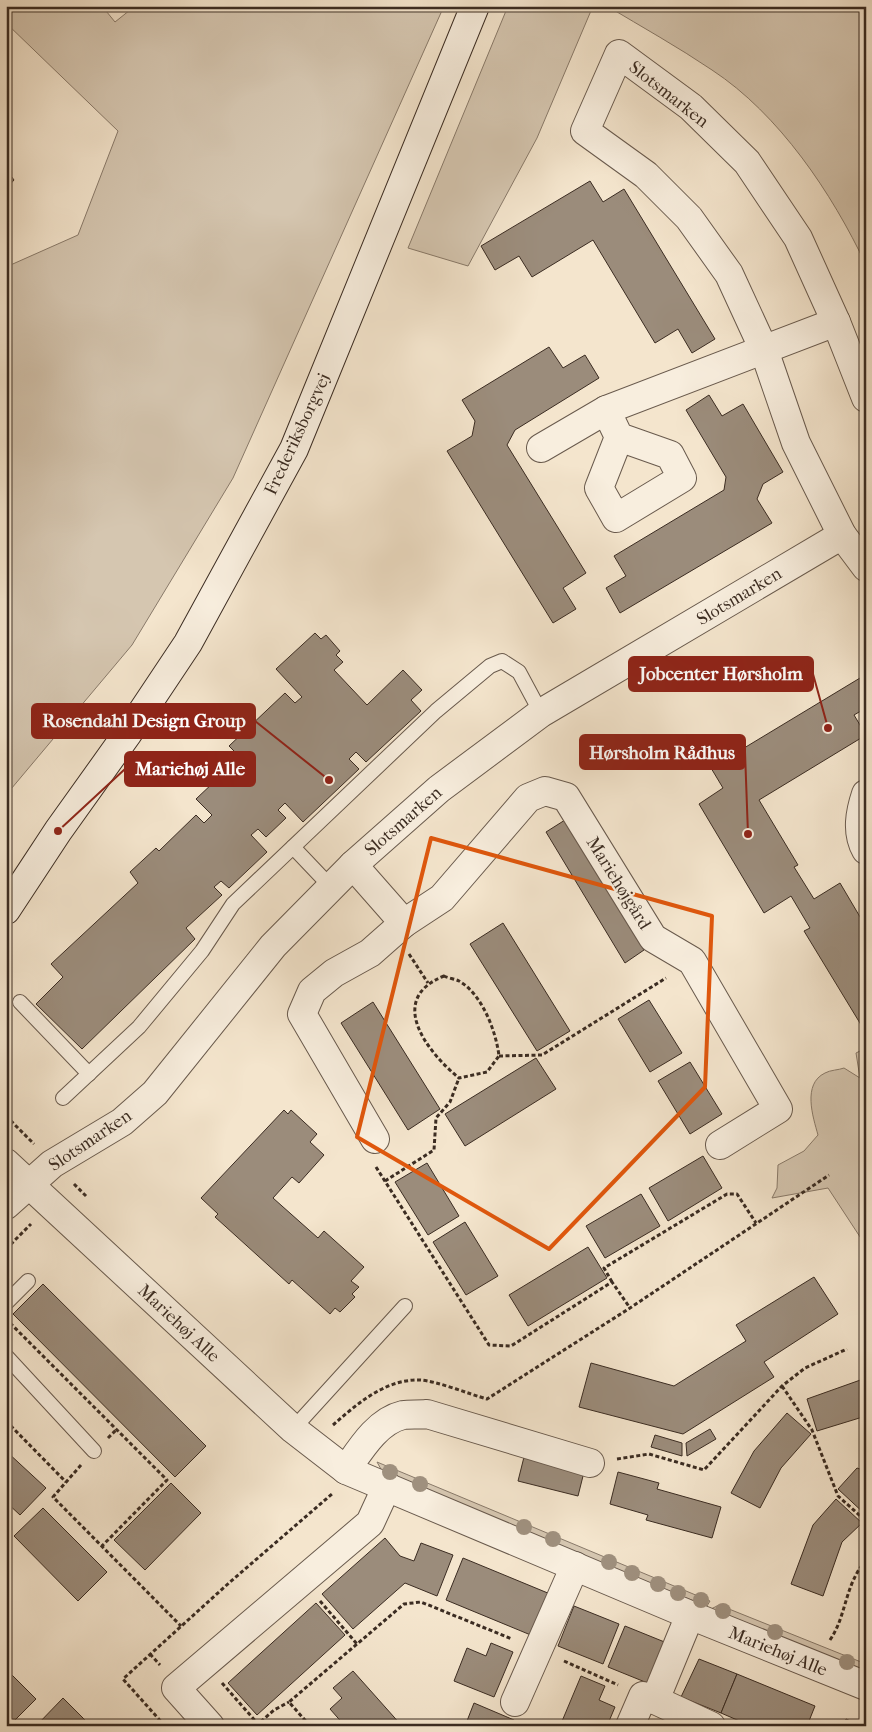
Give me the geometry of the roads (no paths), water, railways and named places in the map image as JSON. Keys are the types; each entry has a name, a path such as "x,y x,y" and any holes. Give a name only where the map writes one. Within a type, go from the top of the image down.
{"street":[{"name":"Frederiksborgvej","path":"6,910 58,831 128,734 188,642 294,449 475,6"},
{"name":"Slotsmarken","path":"866,398 836,322 798,238 747,162 691,107 618,54 585,131 646,175 689,218 728,274 764,350 796,443 842,534 866,567"},
{"path":"541,448 606,410 836,322"},
{"path":"606,410 619,437"},
{"name":"Slotsmarken","path":"6,1205 15,1167 52,1164 122,1122 155,1093 274,946 353,865 439,790 541,713 842,534"},
{"name":"Mariehøjgård","path":"375,1139 302,1014 312,991 334,973 370,953 404,923 442,898 528,798 545,791 566,797 653,938 692,961 778,1109 720,1145"},
{"path":"866,794 859,815 862,842 866,850"},
{"name":"Frederiksborgvej","path":"6,884 58,831"},
{"path":"353,865 404,923"},
{"name":"Mariehøj Alle","path":"15,1167 293,1429 346,1470 690,1615 866,1686"},
{"path":"346,1470 362,1447 383,1425 402,1416 427,1414 590,1463"},
{"path":"210,1726 176,1688 370,1523 387,1486"},
{"path":"515,1702 575,1566"},
{"path":"630,1726 649,1698 690,1615"},
{"path":"649,1698 711,1726"}],"lane":[{"path":"63,1098 139,1027 202,951 233,904 436,711 490,666 502,660 520,672 541,713"},
{"path":"292,847 331,887"},
{"path":"20,1002 90,1074"},
{"path":"6,1303 28,1281"},
{"path":"293,1429 405,1306"},
{"path":"6,1356 94,1451"}],"place":[{"name":"Jobcenter Hørsholm","path":"828,728"},
{"name":"Rosendahl Design Group","path":"329,780"},
{"name":"Mariehøj Alle","path":"58,831"},
{"name":"Hørsholm Rådhus","path":"748,834"}]}
